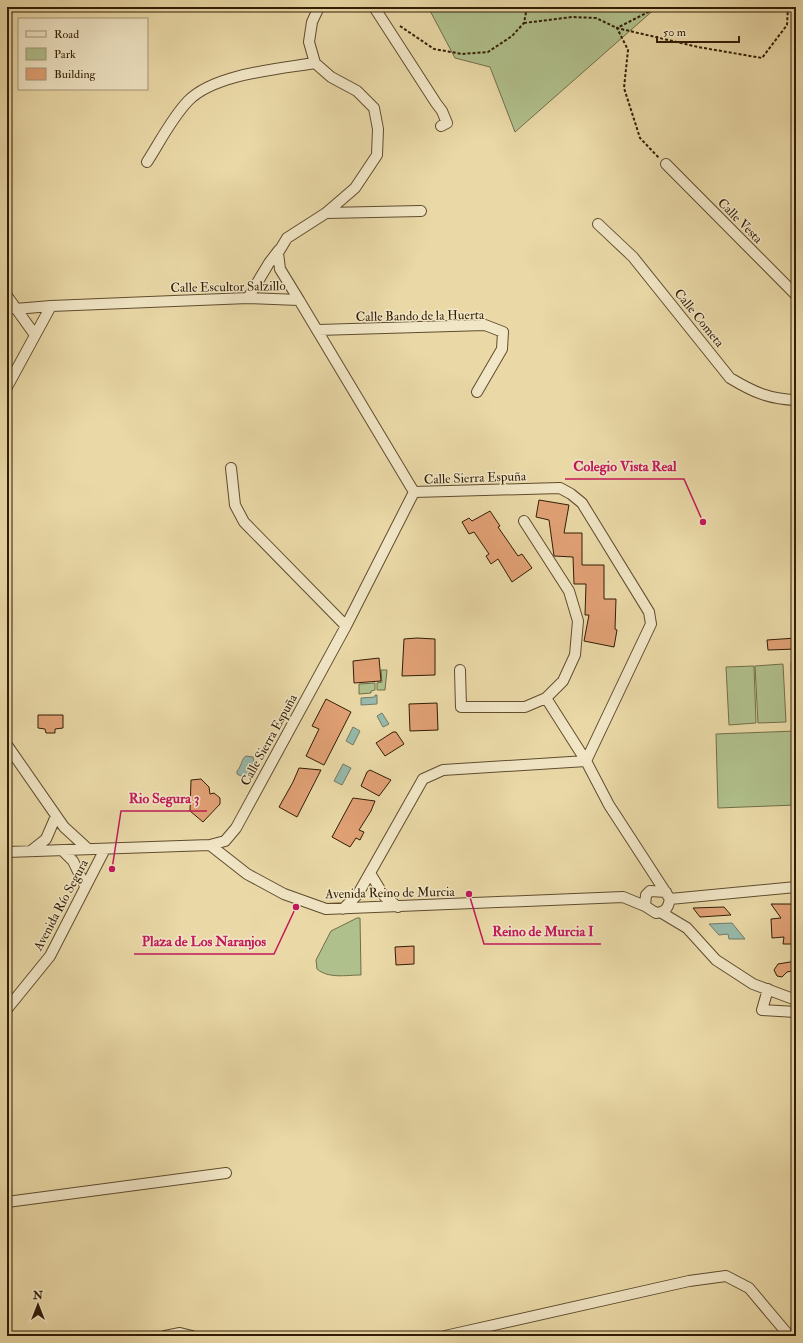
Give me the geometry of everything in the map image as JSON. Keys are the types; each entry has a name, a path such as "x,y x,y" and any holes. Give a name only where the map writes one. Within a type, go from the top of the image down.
{"street":[{"path":"299,300 280,269 278,253 288,238 326,214 355,188 377,155 378,129 374,108 357,91 330,77 315,63 309,42 312,22 319,7"},
{"path":"374,7 442,111 447,123 442,126"},
{"path":"147,162 175,117 189,100 218,82 241,76 315,63"},
{"name":"Calle Vesta","path":"666,164 796,295"},
{"path":"326,214 421,211"},
{"name":"Calle Cometa","path":"598,224 633,257 730,378 751,391 779,399 796,400"},
{"path":"248,298 269,263 282,247"},
{"path":"7,296 35,335"},
{"name":"Calle Escultor Salzillo","path":"15,309 51,306 248,298 299,300 414,492"},
{"path":"7,387 51,306"},
{"name":"Calle Bando de la Huerta","path":"318,330 484,326 503,332 502,349 478,392"},
{"path":"230,468 235,505 244,522 346,626"},
{"name":"Calle Sierra Espuña","path":"210,845 225,841 236,828 346,626 414,492 560,488 571,494 582,503 649,612 650,624 586,761"},
{"path":"460,670 461,707 524,707 546,698 563,681 575,655 578,621 569,591 524,521"},
{"path":"546,698 586,761 609,805 668,896 669,907 662,913"},
{"path":"7,745 64,827 88,849"},
{"path":"343,909 358,894 423,779 443,770 586,761"},
{"path":"31,851 46,839 56,816"},
{"path":"7,852 210,845"},
{"name":"Avenida Reino de Murcia","path":"210,845 248,874 284,894 326,909 623,897 646,895 650,891 668,896 796,887"},
{"name":"Avenida Río Segura","path":"7,1009 50,956 105,849"},
{"path":"62,850 73,861 85,886"},
{"path":"370,873 384,896 398,907"},
{"path":"645,906 646,895"},
{"name":"Avenida Reino de Murcia","path":"623,897 645,906 656,914 662,913 687,928 716,960 753,984 796,1000"},
{"path":"768,989 762,1010 796,1012"},
{"path":"7,1202 226,1173"},
{"path":"445,1336 689,1281 726,1276 749,1288 786,1332 786,1336"},
{"path":"165,1336 180,1333 192,1336"}],"path":[{"path":"396,24 434,49 462,54 488,52 512,36 524,23 528,7"},
{"path":"617,28 658,7"},
{"path":"524,23 572,17 596,18 617,28 698,47 762,58 787,25 788,7"},
{"path":"617,28 628,50 624,88 640,138 666,164"}],"green space":[{"path":"428,7 657,7 515,132 490,67 455,58"},
{"path":"791,663 796,663 796,720 793,720"},
{"path":"783,664 786,722 758,723 755,666"},
{"path":"754,666 756,723 729,725 726,667"},
{"path":"381,670 387,670 385,690 377,690 377,683 382,682"},
{"path":"375,683 375,690 371,691 371,693 359,694 359,684"},
{"path":"796,731 796,805 718,808 716,734"},
{"path":"357,918 360,918 361,975 332,975 317,969 316,960 331,931"}],"shaded area":[{"path":"375,695 377,695 377,704 361,705 361,698 375,697"},
{"path":"382,713 389,724 383,727 377,716"},
{"path":"353,727 360,731 353,745 346,741"},
{"path":"246,756 253,757 254,762 245,778 237,774 237,771"},
{"path":"343,764 351,768 342,785 334,781"},
{"path":"732,923 745,939 729,939 728,934 719,935 709,924"}],"building":[{"path":"539,500 569,505 564,533 582,533 582,565 604,565 604,599 616,599 615,629 617,630 614,647 584,641 589,615 585,615 586,584 574,584 573,557 554,556 549,520 536,517"},
{"path":"490,511 500,526 498,527 518,556 522,554 532,568 512,582 498,559 491,564 486,556 489,554 474,532 469,534 462,522 469,518 472,521"},
{"path":"796,638 796,649 768,650 767,640"},
{"path":"404,639 435,639 435,675 402,676"},
{"path":"379,658 381,681 354,683 353,661"},
{"path":"326,699 351,712 324,765 306,756 319,729 312,726"},
{"path":"437,703 438,730 410,731 409,704"},
{"path":"38,715 63,715 63,728 55,729 55,733 46,733 45,729 38,728"},
{"path":"393,732 396,732 404,744 385,756 376,743"},
{"path":"299,768 321,770 297,817 279,807"},
{"path":"370,770 391,780 379,796 361,786 367,772"},
{"path":"201,779 209,787 210,794 214,793 220,798 220,804 203,822 190,811 191,780"},
{"path":"353,798 375,801 371,811 359,830 364,832 360,840 356,838 350,847 332,837"},
{"path":"771,904 796,904 796,944 783,944 784,937 772,938 771,919 781,918"},
{"path":"724,907 731,915 700,917 693,908"},
{"path":"414,946 414,964 396,965 395,947"},
{"path":"796,961 796,970 787,972 782,977 777,976 774,970 778,964"}],"place":[{"name":"Colegio Vista Real","path":"703,522"},
{"name":"Rio Segura 3","path":"112,869"},
{"name":"Reino de Murcia I","path":"469,894"},
{"name":"Plaza de Los Naranjos","path":"296,907"}]}
